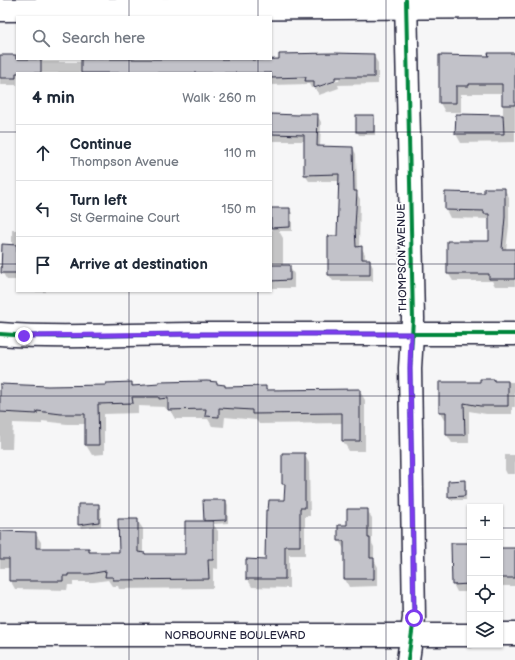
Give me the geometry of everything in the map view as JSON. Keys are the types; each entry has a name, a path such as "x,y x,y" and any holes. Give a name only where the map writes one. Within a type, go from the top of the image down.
{"street":[{"path":"0,10 406,4 515,7"},
{"name":"THOMPSON AVENUE","path":"406,4 412,311 410,368 414,618 408,660"},
{"path":"0,334 24,336 192,334 515,334"},
{"path":"503,634 515,634"},
{"name":"NORBOURNE BOULEVARD","path":"0,635 467,635"}],"building":[{"path":"488,53 515,53 515,105 502,105 502,84 469,84 469,86 456,86 456,103 439,103 439,55 489,56"},
{"path":"279,54 374,54 374,77 335,77 335,81 314,88 314,81 305,81 306,77 272,78 272,72 81,72 81,60 272,60 279,59"},
{"path":"0,55 16,55 16,60 41,60 41,72 16,72 16,78 0,78"},
{"path":"272,114 318,114 317,146 353,147 354,191 357,191 355,227 356,247 362,246 362,259 370,259 370,275 328,275 328,236 337,236 339,174 304,175 304,135 272,134"},
{"path":"456,114 503,115 504,134 455,134"},
{"path":"356,115 374,115 374,132 356,132"},
{"path":"484,188 505,188 505,217 502,249 515,249 515,279 489,279 489,274 447,274 447,241 489,241 489,214 484,214 484,211 445,210 445,192 484,193"},
{"path":"272,208 290,208 290,227 272,228"},
{"path":"2,244 16,245 16,273 1,273"},
{"path":"272,265 290,265 290,280 272,281"},
{"path":"480,379 508,381 508,406 480,406 464,403 465,435 446,435 446,412 439,412 439,382 480,382"},
{"path":"132,382 132,386 159,384 159,382 217,382 217,384 225,385 225,387 266,386 266,390 360,389 360,441 342,441 342,413 252,414 252,410 219,408 219,417 205,416 206,409 168,410 168,398 159,399 159,397 132,397 133,403 98,404 99,445 85,445 85,414 61,414 37,411 37,414 0,412 0,384 48,386 106,385 106,383"},
{"path":"282,453 305,453 305,508 300,508 300,546 285,546 285,579 246,579 246,559 265,560 266,510 268,510 269,500 284,500 285,484 282,484"},
{"path":"465,480 465,496 448,497 448,481"},
{"path":"203,500 226,500 226,520 204,521"},
{"path":"78,504 99,504 99,522 78,525"},
{"path":"347,509 368,509 368,538 370,538 370,558 374,558 374,579 344,579 344,541 338,541 338,525 347,525"},
{"path":"118,519 138,519 138,552 145,554 185,554 185,521 213,521 213,560 208,560 209,579 113,580 113,577 105,577 106,571 89,574 68,574 68,576 63,576 63,581 9,581 9,559 0,559 0,531 36,532 36,548 89,548 89,552 119,552"},
{"path":"451,543 467,543 467,584 452,585"},
{"path":"503,548 515,548 515,578 503,578"}],"cycle path":[{"path":"406,0 413,319 410,368 414,618 408,660"},
{"path":"0,334 72,336 194,334 515,334"}],"route":[{"path":"24,336 411,334 410,368 414,618"}]}
